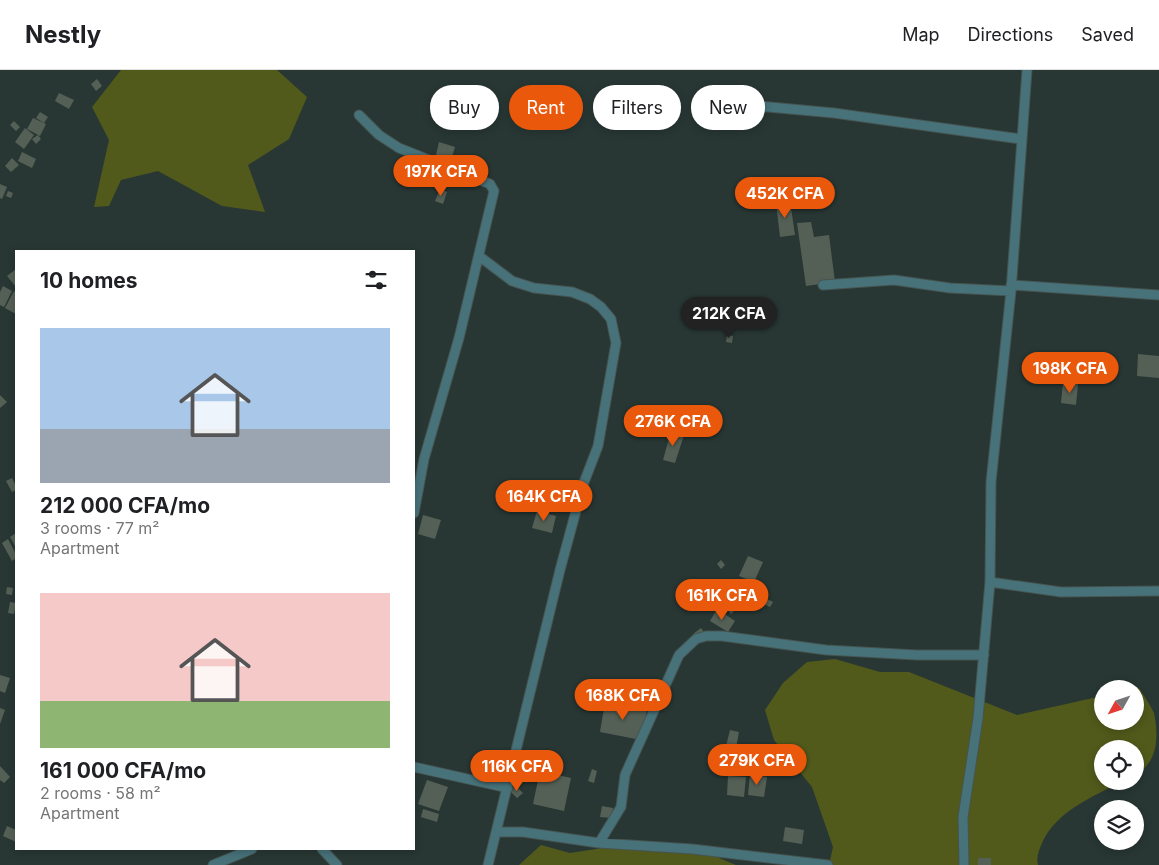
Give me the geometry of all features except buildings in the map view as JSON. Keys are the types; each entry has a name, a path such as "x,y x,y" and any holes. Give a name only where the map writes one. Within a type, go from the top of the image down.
{"street":[{"path":"964,865 963,816 978,718 984,655 990,582 991,482 1011,288 1027,70"},
{"path":"765,107 834,113 1022,139"},
{"path":"358,115 379,135 399,148 490,184 494,191 459,338 424,460 415,508"},
{"path":"479,256 500,274 518,283 534,288 550,288 572,292 590,299 601,307 611,319 616,343 598,446 584,485 560,570 488,865"},
{"path":"823,285 894,280 950,288 1011,288 1159,295"},
{"path":"990,582 1061,592 1159,592"},
{"path":"599,843 616,819 621,807 625,775 679,655 696,640 706,636 722,636 826,650 907,655 984,655"},
{"path":"415,767 508,788"},
{"path":"497,832 534,833 599,843 692,849 828,865"},
{"path":"213,865 250,850"},
{"path":"323,850 337,865"}],"green space":[{"path":"121,70 277,70 307,97 289,139 248,165 265,212 222,206 158,171 121,180 109,206 94,207 109,140 92,107"},
{"path":"835,659 880,672 909,672 1017,715 1094,698 1094,730 1144,730 1144,696 1154,713 1156,722 1155,748 1144,769 1144,740 1094,740 1094,790 1106,790 1066,813 1057,822 1042,843 1038,856 1038,865 829,865 833,847 812,787 774,740 765,710 783,683 807,662"},
{"path":"541,845 570,853 622,845 712,855 736,865 519,865"}]}
